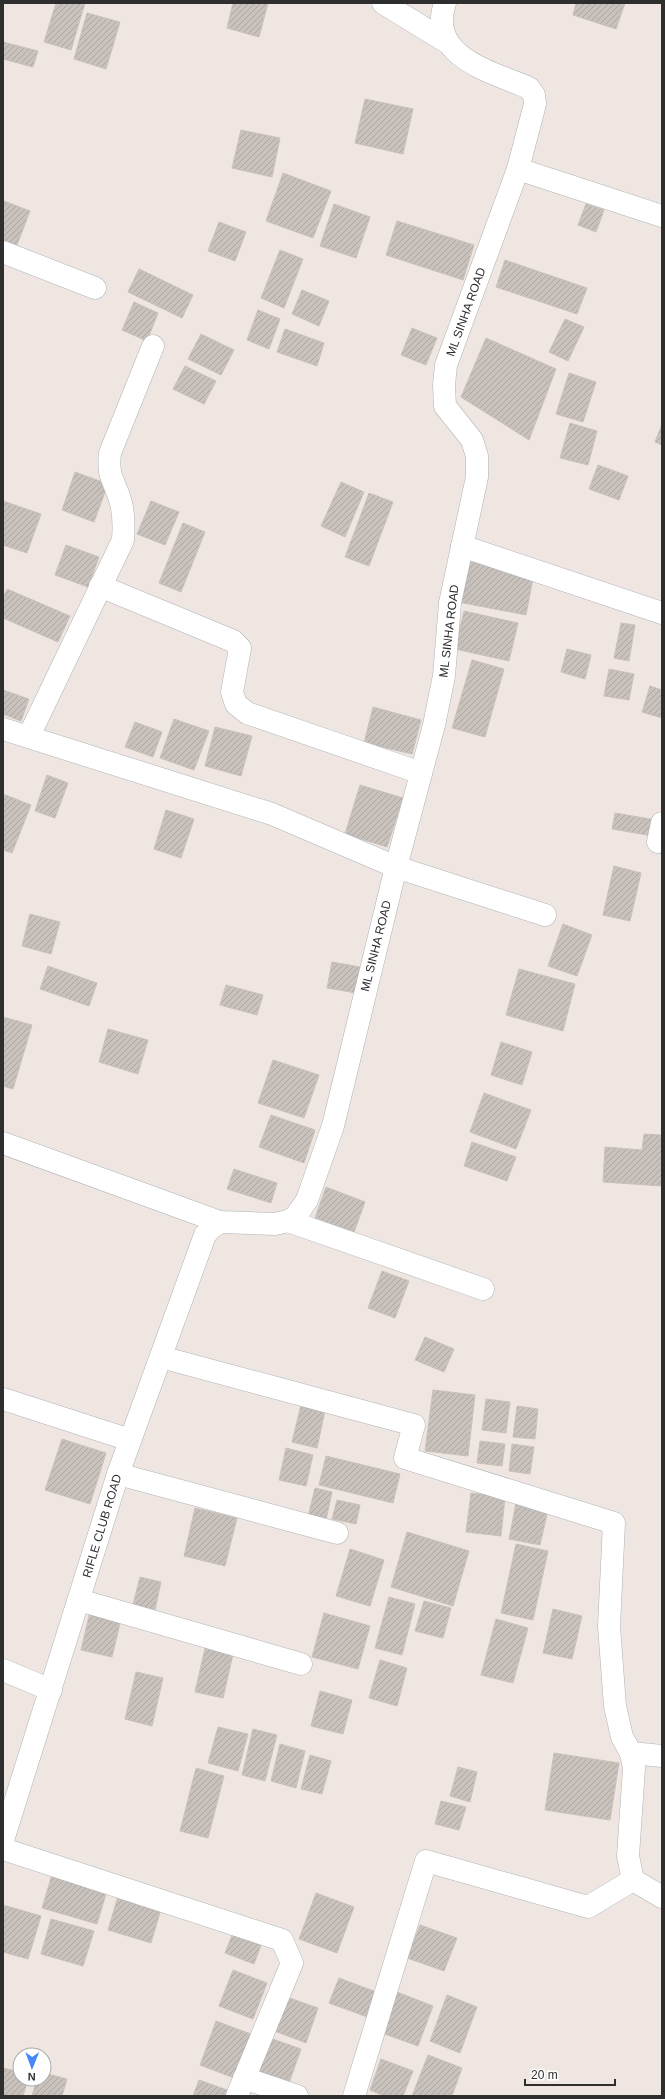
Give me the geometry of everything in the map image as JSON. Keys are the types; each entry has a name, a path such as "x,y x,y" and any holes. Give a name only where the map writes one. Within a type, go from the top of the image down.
{"street":[{"name":"ML SINHA ROAD","path":"288,1221 296,1216 307,1200 333,1126 396,867 434,725 444,676 450,603 478,477 477,456 472,440 445,406 444,385 446,365 518,169 535,104 534,95 529,88 462,58 445,41 383,3"},
{"path":"445,3 443,25 445,41"},
{"path":"518,169 662,216"},
{"path":"3,252 96,288"},
{"path":"29,736 123,540 124,520 121,502 108,469 110,452 153,346"},
{"path":"462,546 662,612"},
{"path":"100,586 233,641 240,648 232,692 236,704 247,713 421,774"},
{"path":"3,729 272,814 396,867 545,916"},
{"path":"3,1143 220,1222 275,1224 288,1221 483,1289"},
{"name":"RIFLE CLUB ROAD","path":"3,1840 118,1474 205,1235 211,1228 220,1222"},
{"path":"160,1357 414,1425 405,1458 614,1523 609,1626 614,1698 622,1738 631,1753 634,1768 628,1856 633,1880 662,1897"},
{"path":"3,1400 130,1440"},
{"path":"118,1474 337,1534"},
{"path":"79,1600 301,1664"},
{"path":"3,1670 51,1690"},
{"path":"631,1753 662,1756"},
{"path":"3,1850 282,1940 292,1963 241,2087 297,2096"},
{"path":"354,2096 426,1861 588,1907 633,1880"}],"building":[{"path":"56,3 85,3 71,50 44,42"},
{"path":"233,3 268,3 259,37 227,28"},
{"path":"576,3 625,3 616,29 573,15"},
{"path":"87,13 120,22 106,69 74,59"},
{"path":"3,42 38,51 33,67 3,59"},
{"path":"365,99 413,109 403,154 355,143"},
{"path":"241,130 280,138 272,177 232,168"},
{"path":"283,173 331,191 313,238 266,221"},
{"path":"4,201 30,211 17,245 3,240"},
{"path":"334,204 370,217 356,258 320,246"},
{"path":"586,204 604,210 596,232 578,225"},
{"path":"397,221 474,245 463,280 386,255"},
{"path":"219,222 246,232 235,261 208,251"},
{"path":"280,250 303,259 284,308 261,298"},
{"path":"505,260 587,288 577,314 496,287"},
{"path":"139,269 193,295 182,318 128,292"},
{"path":"302,290 329,301 319,326 292,314"},
{"path":"134,302 158,313 147,341 122,330"},
{"path":"258,310 280,319 269,349 247,340"},
{"path":"565,319 584,327 568,361 549,352"},
{"path":"412,328 437,338 426,365 401,355"},
{"path":"285,329 324,343 317,366 277,352"},
{"path":"201,334 234,350 221,375 188,359"},
{"path":"486,338 556,369 529,440 461,397"},
{"path":"185,366 216,381 204,404 173,389"},
{"path":"569,373 596,382 583,422 556,414"},
{"path":"570,423 597,431 588,465 560,458"},
{"path":"662,424 662,445 655,442"},
{"path":"598,465 628,476 619,500 589,489"},
{"path":"75,472 108,484 94,522 62,510"},
{"path":"341,482 364,492 345,537 321,526"},
{"path":"369,493 393,502 369,566 345,557"},
{"path":"3,501 41,514 27,553 3,545"},
{"path":"151,501 179,512 165,545 137,534"},
{"path":"183,523 205,532 181,592 159,583"},
{"path":"66,545 99,557 88,587 55,575"},
{"path":"466,561 534,573 526,615 458,602"},
{"path":"7,589 70,616 58,642 3,618 3,598"},
{"path":"464,611 518,623 509,661 455,649"},
{"path":"621,623 635,625 629,661 614,658"},
{"path":"567,649 591,655 585,679 561,672"},
{"path":"472,660 504,669 485,737 452,728"},
{"path":"609,669 634,674 629,700 604,696"},
{"path":"650,686 662,690 662,718 642,712"},
{"path":"3,690 29,699 21,721 3,714"},
{"path":"373,707 421,720 412,754 364,743"},
{"path":"174,719 209,731 194,770 160,758"},
{"path":"135,722 162,732 153,757 125,747"},
{"path":"215,727 252,736 241,776 205,766"},
{"path":"47,775 68,783 55,818 35,811"},
{"path":"360,785 403,798 387,847 345,834"},
{"path":"3,794 31,805 12,853 3,850"},
{"path":"166,810 194,819 181,858 154,849"},
{"path":"615,813 656,820 653,836 612,829"},
{"path":"614,866 641,873 630,921 603,915"},
{"path":"30,914 60,922 51,954 22,946"},
{"path":"563,924 592,935 577,976 548,966"},
{"path":"332,962 360,967 356,993 327,988"},
{"path":"48,966 97,983 89,1006 40,989"},
{"path":"519,969 575,984 563,1031 506,1015"},
{"path":"226,985 263,995 257,1015 220,1005"},
{"path":"3,1017 32,1025 13,1089 3,1086"},
{"path":"108,1029 148,1040 138,1074 99,1062"},
{"path":"501,1042 532,1052 522,1085 491,1075"},
{"path":"273,1060 319,1075 304,1118 258,1103"},
{"path":"484,1093 531,1110 516,1149 470,1132"},
{"path":"271,1115 315,1130 304,1163 259,1147"},
{"path":"644,1134 662,1135 662,1186 603,1182 605,1147 642,1150"},
{"path":"472,1142 516,1157 507,1181 464,1166"},
{"path":"234,1169 277,1183 271,1203 227,1189"},
{"path":"326,1187 365,1202 354,1232 315,1218"},
{"path":"382,1271 409,1281 395,1318 368,1308"},
{"path":"425,1337 454,1349 444,1372 415,1360"},
{"path":"433,1390 475,1395 468,1456 425,1451"},
{"path":"486,1399 510,1402 506,1433 482,1430"},
{"path":"302,1401 326,1406 317,1448 292,1442"},
{"path":"517,1406 538,1409 535,1439 513,1437"},
{"path":"62,1439 106,1453 90,1504 45,1490"},
{"path":"480,1441 505,1444 502,1466 477,1463"},
{"path":"512,1444 534,1447 530,1474 509,1471"},
{"path":"286,1448 313,1455 306,1486 279,1480"},
{"path":"326,1456 400,1474 393,1503 319,1485"},
{"path":"315,1488 332,1492 326,1520 308,1517"},
{"path":"471,1493 505,1497 501,1536 466,1532"},
{"path":"337,1500 360,1505 356,1524 332,1519"},
{"path":"516,1503 548,1510 540,1545 509,1539"},
{"path":"195,1508 237,1518 225,1566 184,1556"},
{"path":"407,1532 469,1551 453,1606 391,1587"},
{"path":"516,1544 548,1551 533,1620 501,1613"},
{"path":"350,1549 384,1560 370,1606 336,1596"},
{"path":"140,1577 161,1582 155,1610 133,1605"},
{"path":"389,1597 415,1604 402,1655 375,1648"},
{"path":"424,1601 451,1608 443,1638 415,1631"},
{"path":"553,1609 582,1616 572,1659 543,1653"},
{"path":"90,1612 121,1619 112,1657 81,1650"},
{"path":"324,1613 370,1626 358,1669 312,1657"},
{"path":"496,1619 528,1628 513,1683 481,1675"},
{"path":"206,1644 234,1650 223,1698 195,1692"},
{"path":"380,1660 407,1668 397,1706 369,1698"},
{"path":"136,1672 163,1678 152,1726 125,1719"},
{"path":"320,1691 352,1700 343,1734 311,1726"},
{"path":"218,1727 248,1734 238,1771 208,1763"},
{"path":"253,1729 277,1735 265,1781 242,1775"},
{"path":"280,1744 305,1751 296,1788 271,1781"},
{"path":"554,1753 619,1763 610,1820 545,1810"},
{"path":"310,1755 331,1761 322,1794 301,1789"},
{"path":"458,1767 477,1772 470,1802 450,1796"},
{"path":"196,1768 224,1776 208,1838 180,1831"},
{"path":"441,1801 466,1807 459,1830 435,1824"},
{"path":"53,1871 108,1887 97,1924 42,1908"},
{"path":"119,1893 162,1906 151,1943 108,1930"},
{"path":"316,1893 354,1907 337,1953 299,1939"},
{"path":"3,1905 41,1916 28,1959 3,1952"},
{"path":"51,1919 94,1931 83,1966 41,1954"},
{"path":"420,1925 457,1938 444,1971 407,1958"},
{"path":"234,1930 263,1940 254,1964 225,1953"},
{"path":"233,1970 267,1983 253,2019 219,2006"},
{"path":"339,1978 379,1993 370,2018 329,2003"},
{"path":"397,1992 433,2006 418,2046 382,2033"},
{"path":"447,1995 477,2007 460,2053 430,2041"},
{"path":"284,1996 318,2008 306,2043 272,2030"},
{"path":"216,2021 251,2034 234,2078 200,2065"},
{"path":"270,2038 301,2049 288,2086 257,2074"},
{"path":"428,2055 462,2068 452,2096 412,2096"},
{"path":"381,2059 413,2071 403,2096 384,2096 370,2090"},
{"path":"3,2068 12,2070 12,2087 26,2087 23,2096 3,2096"},
{"path":"52,2075 67,2079 62,2096 32,2096 35,2087 52,2087"},
{"path":"199,2080 230,2091 228,2096 193,2096"}]}
